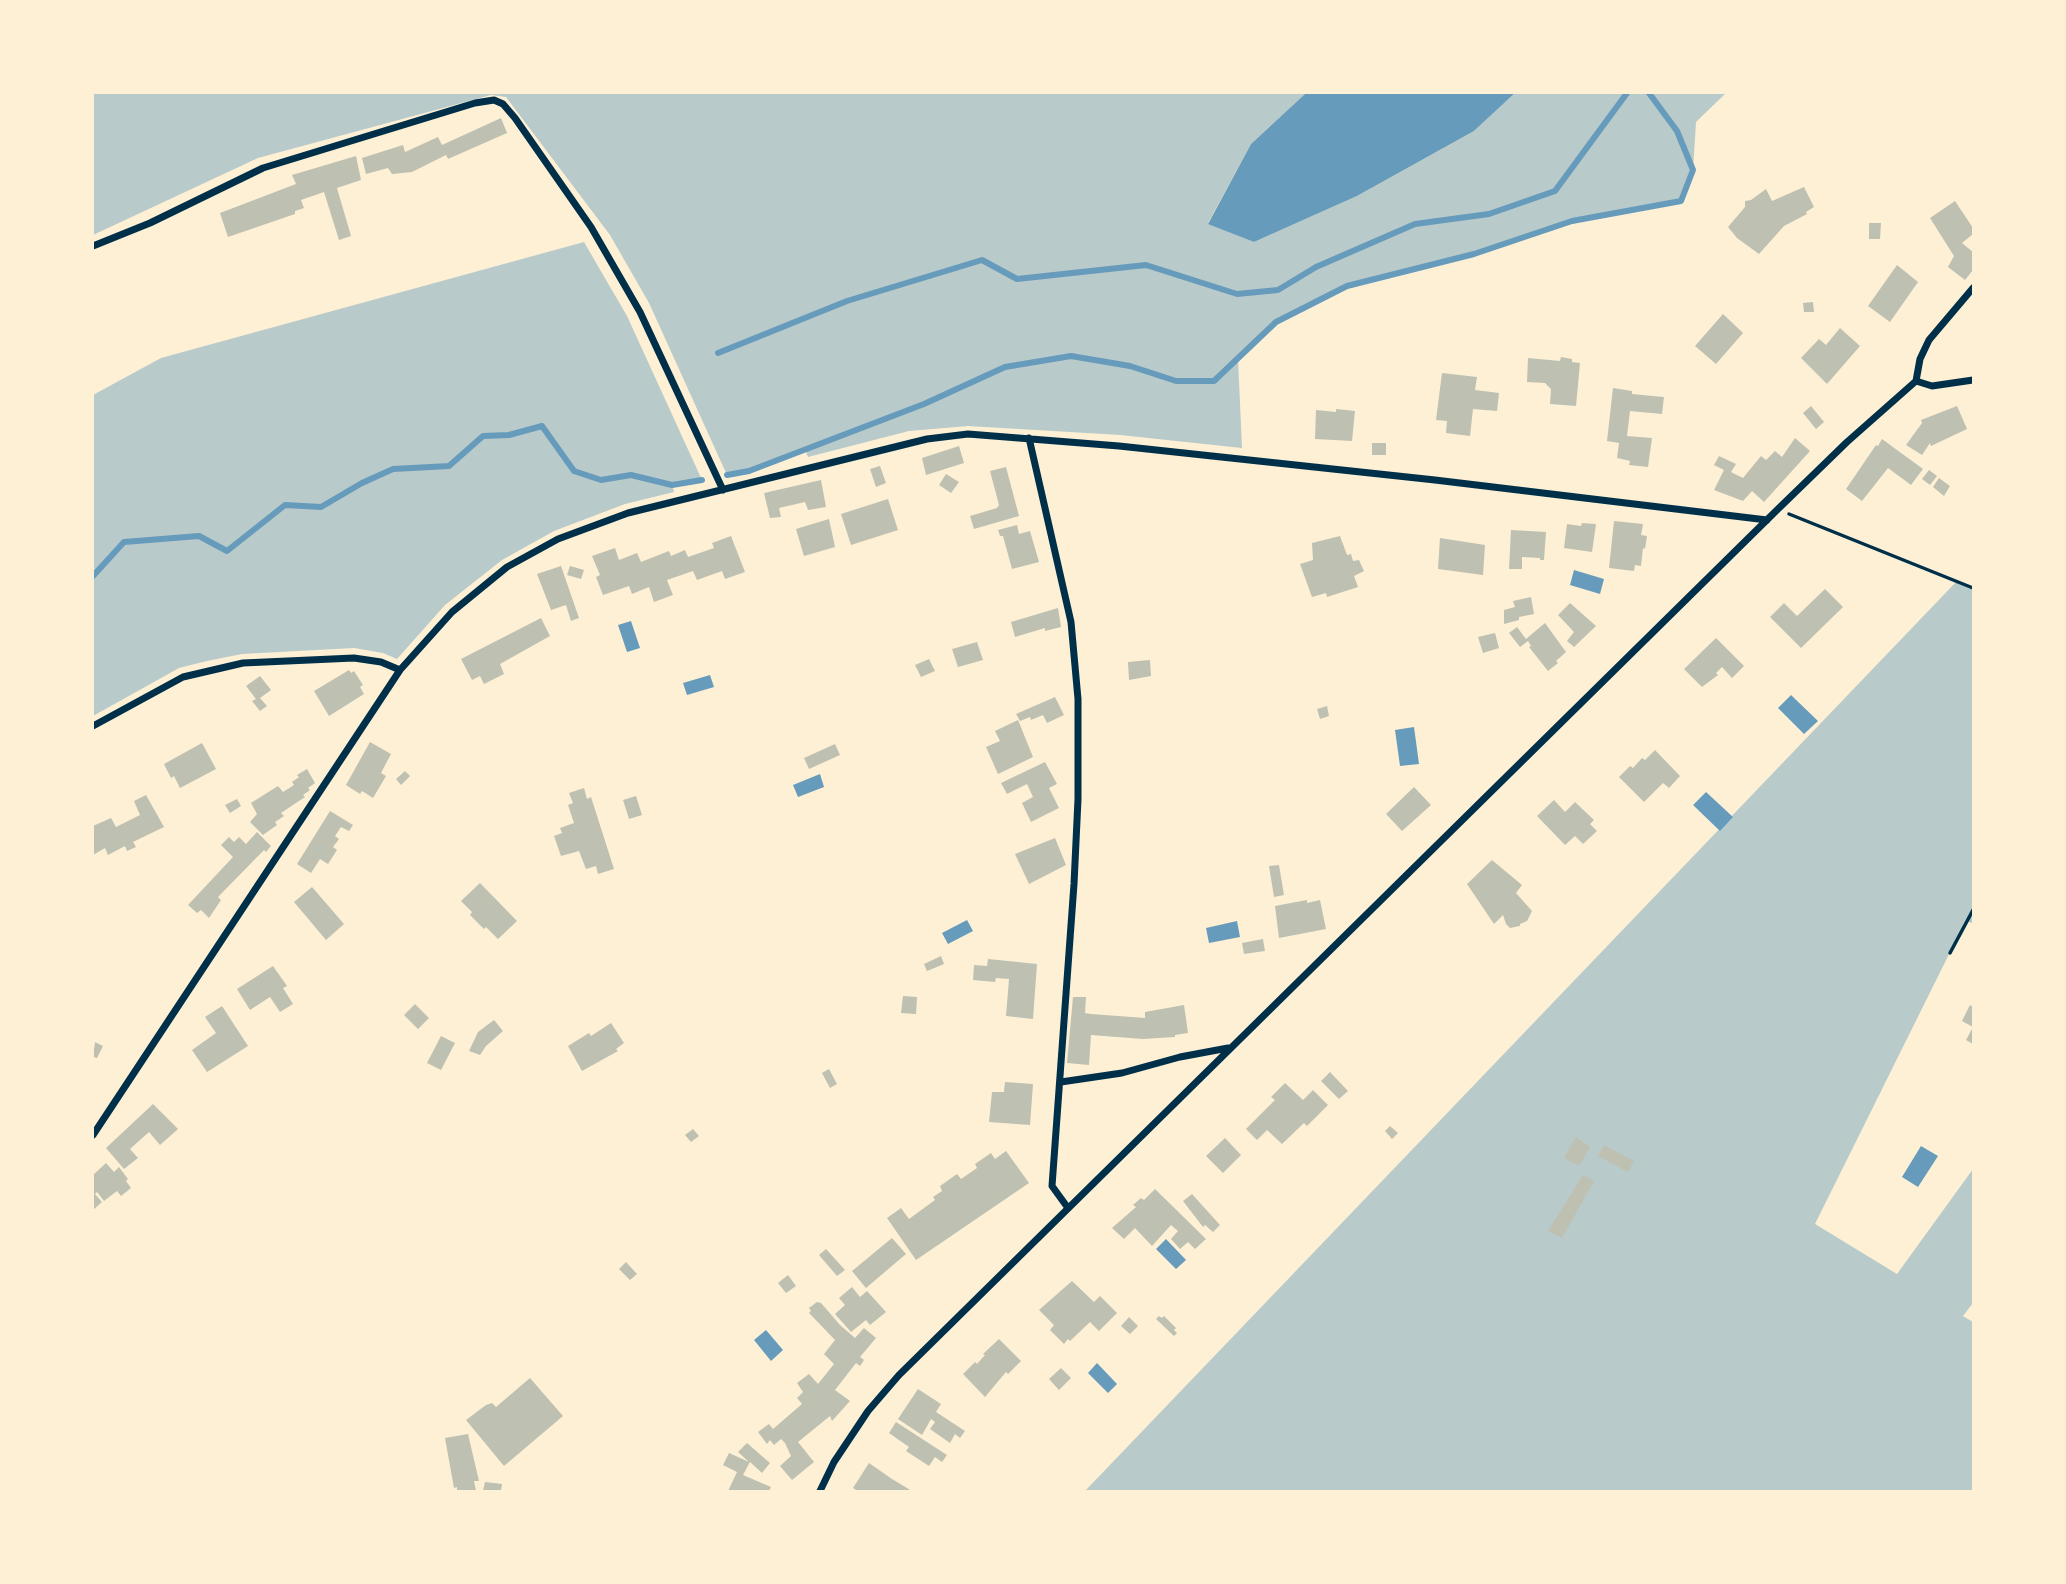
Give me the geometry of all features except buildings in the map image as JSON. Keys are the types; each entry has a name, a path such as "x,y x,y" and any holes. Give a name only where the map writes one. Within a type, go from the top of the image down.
{"street":[{"path":"93,246 150,223 263,167 475,103 494,100 503,104 515,118 590,227 639,312 723,490"},
{"path":"820,1491 834,1462 868,1411 899,1375 1778,509 1847,442 1916,381 1920,359 1929,340 1973,288"},
{"path":"1916,381 1932,386 1973,380"},
{"path":"93,1135 400,670 452,612 508,567 548,544 628,513 927,439 968,434 1422,478 1767,520"},
{"path":"1029,438 1071,622 1078,699 1077,811 1052,1186 1068,1208"},
{"path":"93,726 183,677 232,666 354,658 381,662 400,670"},
{"path":"1061,1082 1122,1073 1228,1048"}],"path":[{"path":"1778,509 1973,588"},
{"path":"1950,953 1973,909"}],"shaded area":[{"path":"93,93 1306,93 1251,144 1208,223 1254,242 1357,196 1474,131 1515,93 1726,93 1696,122 1693,170 1681,201 1572,221 1474,254 1348,286 1276,322 1238,359 1242,448 1120,435 968,426 909,431 808,457 805,449 749,471 727,475 649,303 610,235 506,97 491,95 258,158 93,235"},
{"path":"584,242 627,316 702,480 672,485 674,492 625,504 554,531 502,560 445,605 397,659 383,653 354,648 242,654 179,668 93,716 93,395 161,358"},
{"path":"1957,581 1973,588 1973,924 1966,920 1815,1224 1897,1274 1973,1169 1973,1303 1963,1316 1973,1322 1973,1491 1085,1491"}],"water":[{"path":"1306,93 1515,93 1474,131 1357,196 1254,242 1208,224 1251,144"},
{"path":"1574,570 1604,579 1600,594 1570,585"},
{"path":"631,621 640,648 627,652 618,625"},
{"path":"710,675 714,687 687,695 683,683"},
{"path":"1791,695 1818,721 1804,734 1778,708"},
{"path":"1414,727 1419,764 1400,766 1395,730"},
{"path":"820,774 824,787 798,797 793,785"},
{"path":"1706,792 1733,817 1720,831 1693,805"},
{"path":"967,920 973,931 948,944 942,933"},
{"path":"1237,921 1240,937 1209,943 1206,928"},
{"path":"1921,1146 1938,1156 1918,1187 1902,1177"},
{"path":"1166,1239 1186,1260 1176,1269 1156,1249"},
{"path":"766,1330 783,1350 771,1361 754,1340"},
{"path":"1097,1363 1117,1384 1108,1393 1088,1373"}],"waterway":[{"path":"718,353 847,301 982,260 1017,279 1146,265 1237,294 1278,290 1316,267 1415,224 1489,214 1555,191 1627,93"},
{"path":"727,475 749,471 924,404 1005,367 1071,356 1130,366 1176,381 1214,381 1276,322 1347,286 1474,254 1572,221 1681,201 1693,170 1677,131 1649,93"},
{"path":"93,576 124,542 199,536 227,551 285,505 321,507 393,469 449,466 483,436 509,435 542,426 574,471 601,480 631,475 672,485 702,480"}]}
